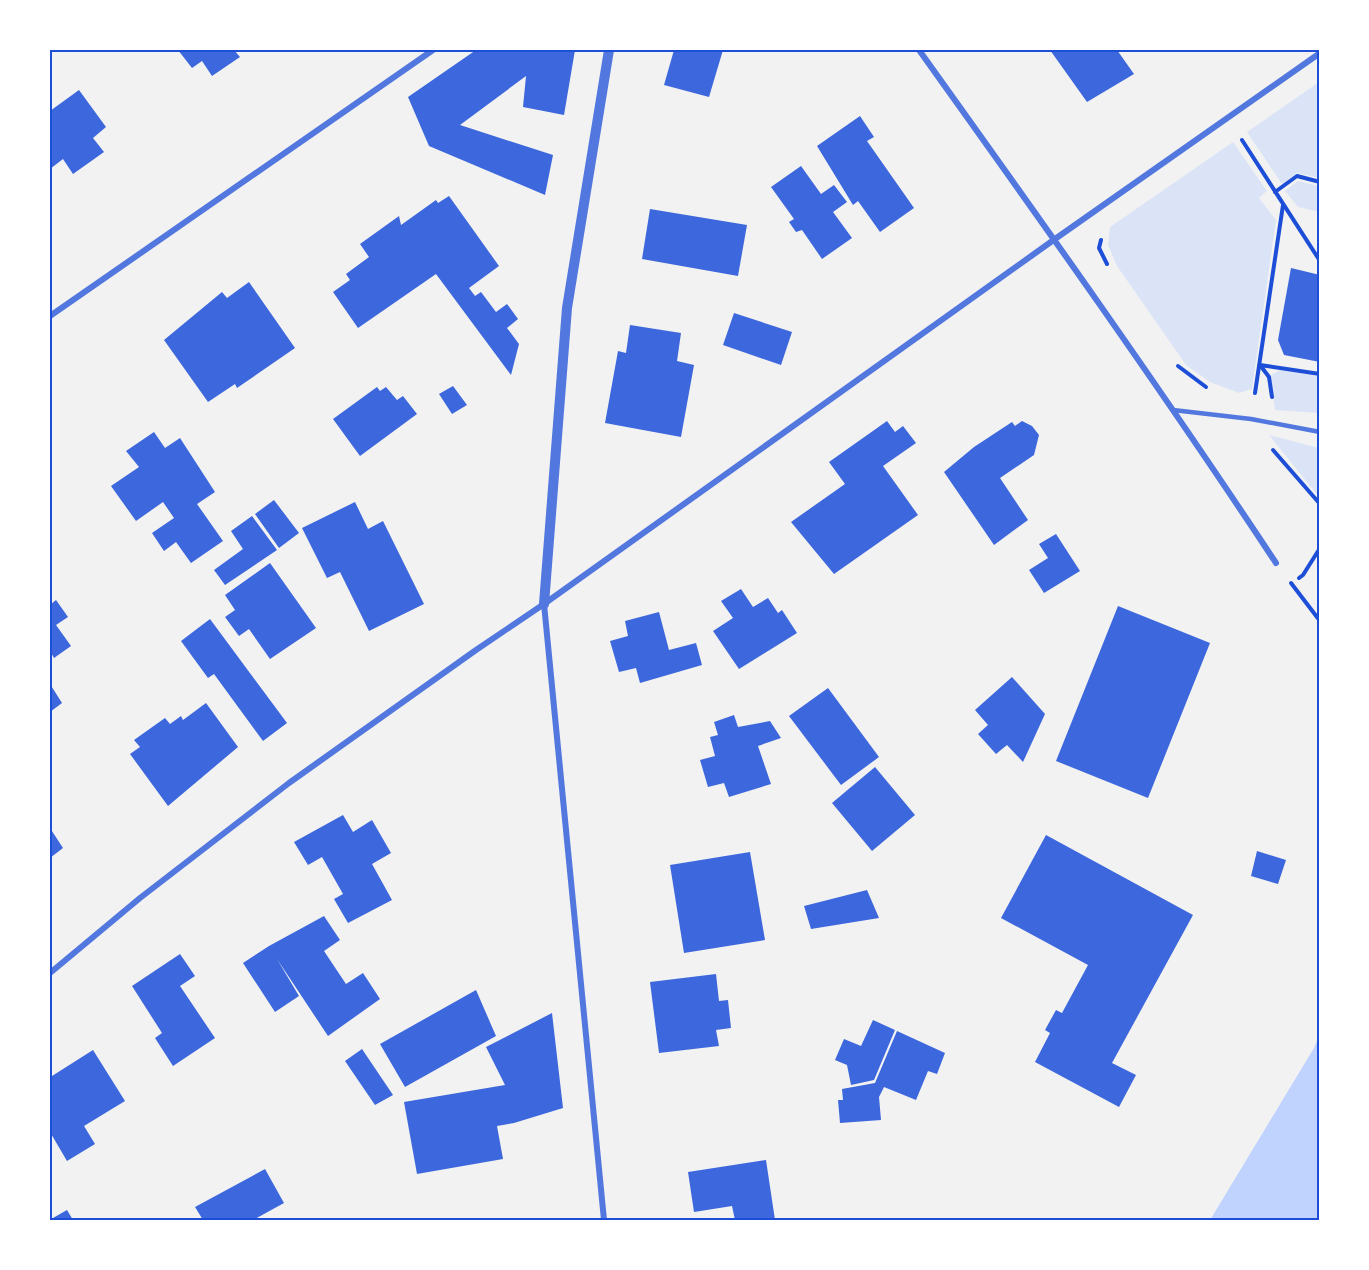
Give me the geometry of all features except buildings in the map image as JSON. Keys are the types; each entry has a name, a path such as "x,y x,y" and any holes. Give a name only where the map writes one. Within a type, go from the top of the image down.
{"street":[{"path":"50,316 433,50"},
{"path":"604,1221 544,604 567,308 609,50"},
{"path":"919,50 1055,239 1276,563"},
{"path":"50,973 140,898 289,783 1320,53"}],"lane":[{"path":"1173,410 1251,419 1320,432"}],"path":[{"path":"1240,137 1320,261"},
{"path":"1275,192 1297,177 1320,182"},
{"path":"1283,205 1254,396 1239,398 1263,439 1320,504"},
{"path":"1102,232 1099,248 1111,270"},
{"path":"1173,358 1180,368 1207,388"},
{"path":"1260,365 1320,374"},
{"path":"1260,365 1269,377 1275,424"},
{"path":"1292,584 1303,575 1320,548"},
{"path":"1276,563 1320,621"}],"shaded area":[{"path":"1319,82 1319,178 1297,173 1282,184 1247,132"},
{"path":"1233,142 1267,191 1259,198 1276,220 1252,389 1239,393 1210,382 1186,365 1117,266 1108,245 1110,227"},
{"path":"1298,181 1319,186 1319,212 1298,207 1285,191"},
{"path":"1280,370 1319,376 1319,413 1275,410 1270,376"},
{"path":"1269,435 1319,448 1319,497"}],"water":[{"path":"1319,1036 1319,1220 1210,1220 1314,1048"}]}
